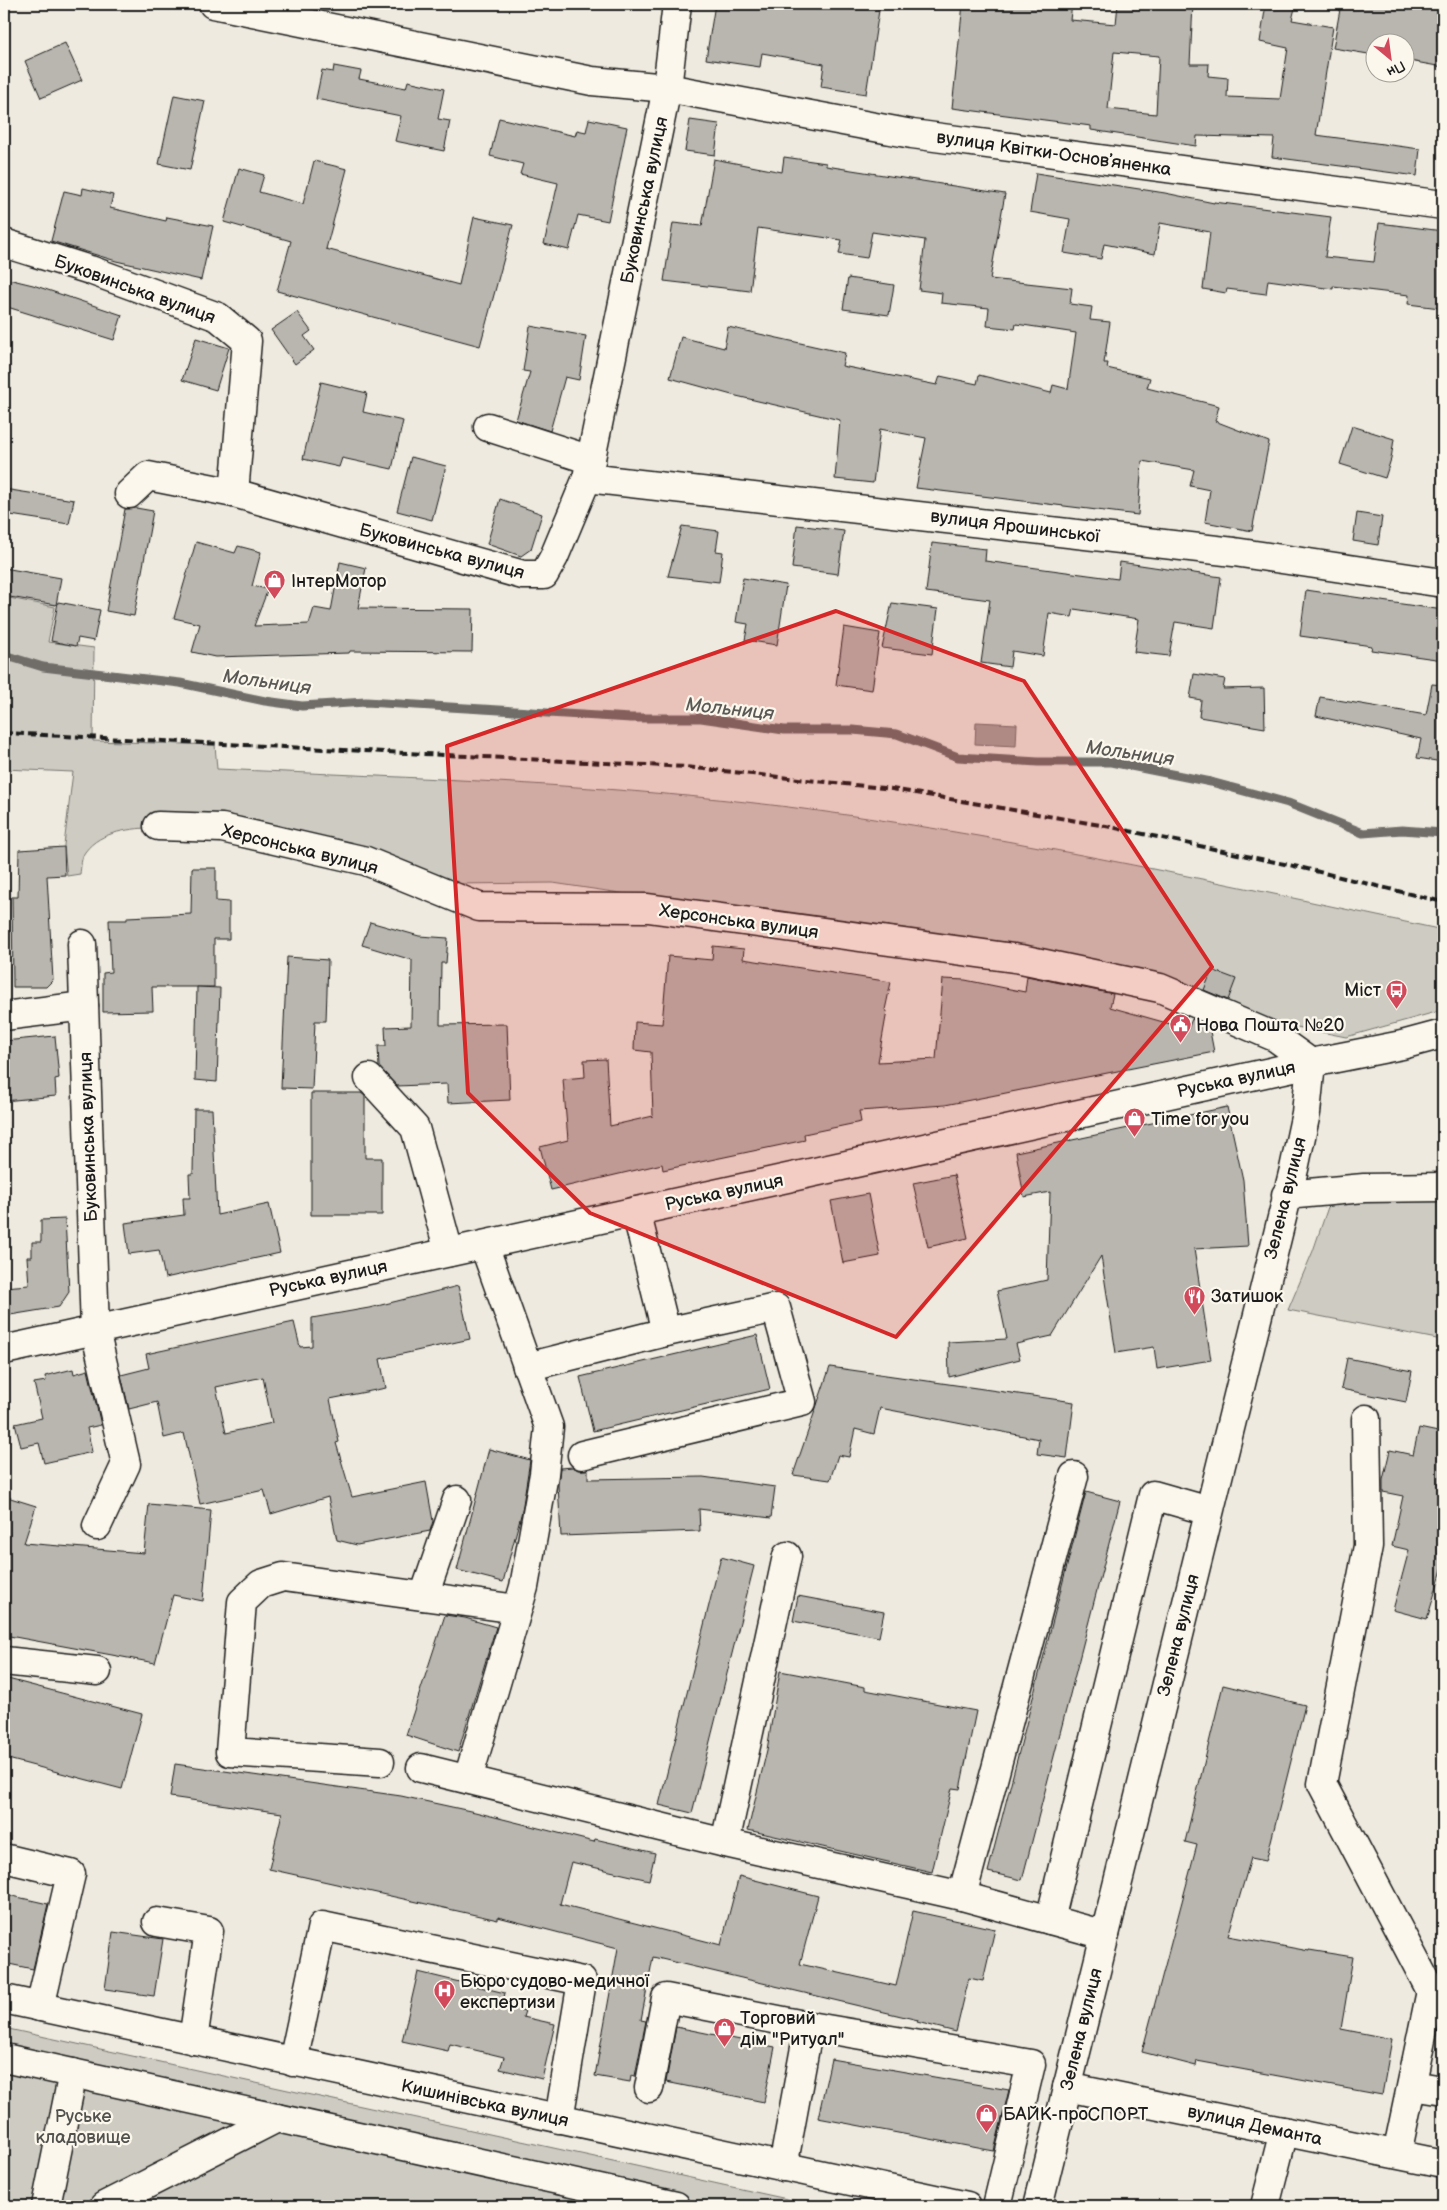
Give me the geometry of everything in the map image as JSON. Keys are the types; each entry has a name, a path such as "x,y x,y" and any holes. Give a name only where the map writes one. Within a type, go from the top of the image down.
{"street":[{"name":"вулиця Квітки-Основʼяненка","path":"213,4 592,80 667,88 912,134 1443,205"},
{"name":"Буковинська вулиця","path":"4,243 90,270 218,317 247,341 234,493 523,575 544,575 554,557 589,469 667,88 677,4"},
{"name":"вулиця Ярошинської","path":"488,427 589,469 1234,552 1443,583"},
{"path":"129,494 148,476 234,493"},
{"name":"Херсонська вулиця","path":"158,826 222,828 366,861 479,907 648,908 1039,963 1160,988 1275,1037 1311,1063"},
{"name":"Буковинська вулиця","path":"82,944 95,1330 126,1464 97,1526"},
{"path":"4,1016 84,1006"},
{"name":"Руська вулиця","path":"4,1350 1311,1063 1402,1045 1443,1034"},
{"name":"Зелена вулиця","path":"1038,2206 1294,1169 1306,1113 1311,1063"},
{"path":"369,1078 414,1128 449,1252"},
{"path":"1286,1196 1364,1188 1443,1186"},
{"path":"636,1211 666,1332"},
{"path":"468,1779 524,1587 544,1474 548,1427 484,1245"},
{"path":"527,1367 666,1332 776,1308 802,1402 582,1455"},
{"path":"1366,1419 1368,1546 1322,1784 1437,1992 1412,2085 1397,2154"},
{"path":"962,1896 1074,1476"},
{"path":"1050,1920 1153,1495 1209,1511"},
{"path":"424,1596 457,1500"},
{"path":"725,1843 787,1556"},
{"path":"380,1762 230,1752 242,1602 261,1584 283,1577 518,1609"},
{"path":"4,1661 97,1671"},
{"path":"421,1768 725,1843 962,1896 1105,1935"},
{"path":"4,1858 71,1874 40,2007"},
{"path":"157,1922 209,1931 193,2040"},
{"path":"293,2062 322,1926 582,1981 559,2119"},
{"path":"649,2088 666,1998 809,2026 1031,2064 997,2206"},
{"name":"Кишинівська вулиця","path":"4,2000 967,2206"},
{"path":"783,2167 809,2026"},
{"path":"4,2058 277,2118 606,2199 676,2206"},
{"path":"46,2206 73,2073"},
{"path":"1412,2085 1443,2090"},
{"name":"вулиця Деманта","path":"1067,2087 1443,2164"},
{"path":"104,2206 277,2118"},
{"path":"1265,2206 1284,2131"}],"highlighted area":[{"path":"836,611 1024,681 1212,967 896,1337 590,1213 468,1093 447,746"}],"green space":[{"path":"4,597 55,607 48,642 94,648 93,741 215,745 217,769 519,783 669,794 744,802 898,823 1132,865 1443,930 1443,1010 1346,1037 681,902 553,883 452,884 157,827 118,832 99,839 84,854 80,874 67,876 64,845 73,772 4,769"},
{"path":"1443,1179 1443,1346 1437,1339 1288,1310 1313,1251 1328,1207 1351,1191"},
{"name":"Руське кладовище","path":"4,2028 819,2206 4,2206"}],"shaded area":[{"path":"976,722 1017,724 1016,746 975,744"}],"building":[{"path":"715,4 880,4 866,94 821,87 824,64 762,53 760,67 706,59"},
{"path":"963,4 1072,4 1070,20 1116,24 1118,4 1193,4 1190,64 1209,64 1208,76 1228,78 1227,97 1280,99 1288,48 1260,42 1266,4 1296,4 1292,20 1333,27 1316,135 1420,149 1417,176 1272,157 1274,138 1197,136 1196,146 1091,130 1091,126 952,108","holes":["1114,52 1159,56 1156,114 1108,109"]},
{"path":"1341,4 1443,4 1443,67 1414,62 1414,32 1364,32 1364,53 1333,48"},
{"path":"65,43 82,80 41,98 25,61"},
{"path":"334,66 361,71 359,79 406,88 408,81 444,89 438,119 450,121 444,151 395,141 401,116 316,99 322,70 333,72"},
{"path":"174,95 205,101 190,170 159,164"},
{"path":"499,118 575,136 577,130 586,132 589,119 627,127 608,221 578,215 569,250 544,244 558,183 520,174 523,164 490,156"},
{"path":"690,120 719,124 715,155 685,151"},
{"path":"784,157 826,163 826,166 1005,194 990,279 1072,288 1070,304 1092,307 1090,320 1110,322 1104,363 1108,363 1107,368 1150,378 1147,388 1219,406 1215,421 1269,442 1252,531 1205,522 1210,490 1190,486 1194,470 1142,461 1138,515 916,488 926,438 880,429 873,483 835,479 840,420 732,395 670,378 681,337 724,348 728,327 845,353 842,366 937,385 940,376 977,384 979,375 1051,393 1053,385 1068,389 1076,333 1016,324 1015,329 987,326 989,308 941,303 942,293 919,290 925,240 872,232 867,258 839,254 842,240 758,228 750,291 664,281 673,223 702,226 714,159 782,172"},
{"path":"314,161 347,169 326,249 459,285 474,217 513,225 480,346 277,291 291,241 224,222 239,168 264,175 259,192 303,204"},
{"path":"1036,173 1165,193 1214,203 1331,217 1325,257 1374,262 1379,223 1443,231 1443,279 1440,308 1408,304 1409,295 1333,286 1333,289 1268,280 1266,294 1227,289 1226,293 1203,289 1210,232 1160,223 1155,254 1104,244 1101,259 1064,253 1070,219 1030,212"},
{"path":"83,188 113,195 110,208 166,221 167,217 213,226 201,280 116,261 51,241 64,191 82,195"},
{"path":"4,278 33,285 122,315 114,340 4,306"},
{"path":"848,278 894,285 889,315 843,309"},
{"path":"297,312 311,331 304,336 314,350 295,364 271,330"},
{"path":"530,326 586,336 579,380 565,377 550,431 516,420 530,372 523,371"},
{"path":"196,338 229,348 216,390 182,380"},
{"path":"321,382 367,393 363,412 403,421 392,469 342,458 339,467 303,459"},
{"path":"1352,426 1394,439 1391,459 1385,478 1340,464"},
{"path":"411,457 446,466 432,520 397,511"},
{"path":"4,489 74,500 69,524 4,514"},
{"path":"500,499 542,514 531,549 521,556 487,544"},
{"path":"136,508 153,511 134,616 106,611 125,509"},
{"path":"1357,513 1382,517 1378,545 1353,541"},
{"path":"797,525 844,531 838,574 792,568"},
{"path":"682,526 719,531 716,551 723,552 719,582 668,576"},
{"path":"196,542 235,553 238,546 261,552 252,586 268,589 254,626 309,624 314,608 331,611 340,562 366,568 358,608 473,609 472,652 350,651 349,653 215,657 192,652 200,624 174,618"},
{"path":"932,543 986,549 985,561 1118,579 1120,562 1221,577 1214,628 1175,622 1169,656 1134,652 1139,619 1074,609 1072,617 1049,613 1043,656 1012,651 1010,667 981,663 990,600 926,592"},
{"path":"4,568 61,578 56,605 4,596"},
{"path":"743,578 786,585 777,645 745,640 748,624 736,622"},
{"path":"1306,590 1443,610 1443,660 1371,650 1372,646 1300,636"},
{"path":"58,602 100,610 94,641 78,638 76,646 51,641"},
{"path":"892,603 938,609 932,654 882,648"},
{"path":"844,627 880,633 872,690 836,685"},
{"path":"1194,674 1225,679 1223,689 1264,688 1265,728 1199,717 1201,700 1190,698"},
{"path":"1432,684 1443,685 1443,762 1417,758 1421,739 1316,716 1320,697 1426,715"},
{"path":"64,847 65,875 47,876 53,980 46,987 13,987 12,897 18,897 19,850"},
{"path":"192,868 216,868 216,901 229,902 229,939 214,939 214,987 152,987 153,1011 103,1012 103,973 111,972 109,920 127,920 127,917 191,914"},
{"path":"370,922 419,936 448,938 446,963 441,963 440,1025 507,1024 510,1100 448,1103 447,1084 397,1086 379,1067 378,1046 386,1046 385,1027 411,1026 412,960 362,945"},
{"path":"713,946 744,949 743,959 891,982 878,1062 936,1059 943,979 965,980 1025,992 1027,976 1113,994 1110,1007 1188,1029 1192,1019 1209,1026 1214,1052 945,1105 859,1111 861,1122 804,1134 805,1140 663,1170 662,1164 551,1190 540,1147 568,1140 563,1079 585,1077 584,1060 606,1059 610,1126 653,1116 651,1052 634,1050 635,1022 662,1024 668,956 712,960"},
{"path":"287,957 328,960 326,1021 315,1021 312,1089 281,1088"},
{"path":"1212,970 1236,979 1228,1000 1204,990"},
{"path":"197,987 220,988 217,1082 195,1080"},
{"path":"55,1036 59,1078 55,1079 56,1096 4,1101 4,1041"},
{"path":"311,1093 361,1093 365,1096 365,1158 382,1158 382,1215 311,1215"},
{"path":"1227,1107 1243,1180 1248,1246 1194,1249 1211,1360 1157,1369 1154,1347 1116,1353 1101,1256 1052,1336 1016,1344 1020,1359 949,1377 948,1342 1007,1339 997,1291 1047,1280 1050,1192 1024,1197 1016,1152"},
{"path":"194,1109 212,1109 217,1215 269,1204 280,1253 165,1278 159,1250 129,1254 125,1223 184,1215 183,1198 190,1198 189,1174 193,1174"},
{"path":"954,1175 968,1238 928,1247 913,1183"},
{"path":"868,1194 880,1256 843,1263 831,1201"},
{"path":"65,1219 69,1292 59,1307 4,1316 4,1287 29,1285 27,1257 32,1257 32,1242 41,1242 41,1220"},
{"path":"458,1286 470,1339 380,1359 386,1388 330,1399 339,1442 336,1443 352,1497 426,1482 433,1521 430,1531 357,1545 337,1540 328,1497 271,1514 264,1490 200,1504 184,1433 164,1438 157,1402 129,1409 121,1375 149,1368 146,1354 294,1322 300,1347 312,1346 312,1318 369,1308","holes":["263,1377 272,1423 226,1433 216,1387"]},
{"path":"757,1335 770,1389 593,1431 580,1377"},
{"path":"1347,1358 1412,1371 1406,1402 1341,1389"},
{"path":"830,1367 1074,1402 1067,1458 1037,1454 1039,1439 880,1408 874,1434 855,1429 849,1457 838,1455 830,1480 793,1475"},
{"path":"73,1369 74,1374 88,1370 101,1425 87,1428 92,1452 44,1463 39,1443 21,1447 15,1424 42,1418 34,1383 46,1381 45,1376"},
{"path":"1419,1428 1443,1433 1443,1566 1427,1619 1393,1610 1409,1550 1392,1546 1403,1496 1383,1492 1383,1480 1390,1450 1413,1455"},
{"path":"489,1449 530,1460 522,1511 503,1582 457,1570"},
{"path":"573,1467 578,1470 588,1470 588,1479 703,1477 775,1487 771,1518 699,1509 700,1531 561,1536 558,1485 560,1468"},
{"path":"1086,1492 1120,1501 1022,1880 988,1872"},
{"path":"4,1496 36,1506 24,1543 144,1553 149,1504 211,1510 203,1601 173,1595 155,1663 4,1635"},
{"path":"721,1557 754,1566 692,1813 659,1805"},
{"path":"798,1596 884,1612 879,1637 793,1621"},
{"path":"445,1615 465,1618 496,1627 458,1752 406,1735"},
{"path":"780,1671 865,1687 865,1690 976,1711 960,1789 952,1788 932,1872 748,1830 767,1750"},
{"path":"4,1678 142,1714 122,1789 4,1758"},
{"path":"1223,1685 1305,1705 1266,1861 1251,1858 1228,1936 1353,1957 1341,2029 1392,2039 1382,2095 1197,2061 1196,2066 1142,2052 1197,1845 1185,1842"},
{"path":"175,1764 401,1796 475,1812 594,1842 595,1839 655,1853 649,1880 571,1862 560,1904 721,1945 739,1876 818,1896 800,1964 896,1986 913,1911 995,1929 983,1981 969,1978 956,2032 917,2022 918,2020 653,1957 641,2020 646,2021 635,2076 631,2075 630,2082 595,2076 618,1948 498,1917 498,1920 269,1869 282,1813 170,1797"},
{"path":"4,1894 48,1904 33,1969 4,1963"},
{"path":"113,1932 163,1939 154,1996 105,1989"},
{"path":"418,1972 505,1993 502,2006 525,2011 523,2017 555,2024 542,2079 500,2069 504,2057 450,2044 448,2051 402,2041"},
{"path":"676,2027 775,2047 764,2102 666,2082"},
{"path":"831,2059 1009,2090 994,2151 818,2118"}],"waterway":[{"name":"Мольниця","path":"4,655 43,667 180,683 265,701 302,706 366,702 631,718 701,718 784,730 853,730 897,734 958,757 1038,762 1111,762 1211,782 1288,803 1363,833 1402,830 1443,833"}],"railway":[{"path":"4,733 686,767 892,789 1106,826 1303,868 1443,902"}],"place":[{"name":"ІнтерМотор","path":"275,600"},
{"name":"Міст","path":"1397,1009"},
{"name":"Нова Пошта №20","path":"1180,1044"},
{"name":"Time for you","path":"1135,1138"},
{"name":"Затишок","path":"1195,1315"},
{"name":"Бюро судово-медичної експертизи","path":"444,2010"},
{"name":"Торговий дім \"Ритуал\"","path":"724,2047"},
{"name":"БАЙК-проСПОРТ","path":"987,2133"}]}
